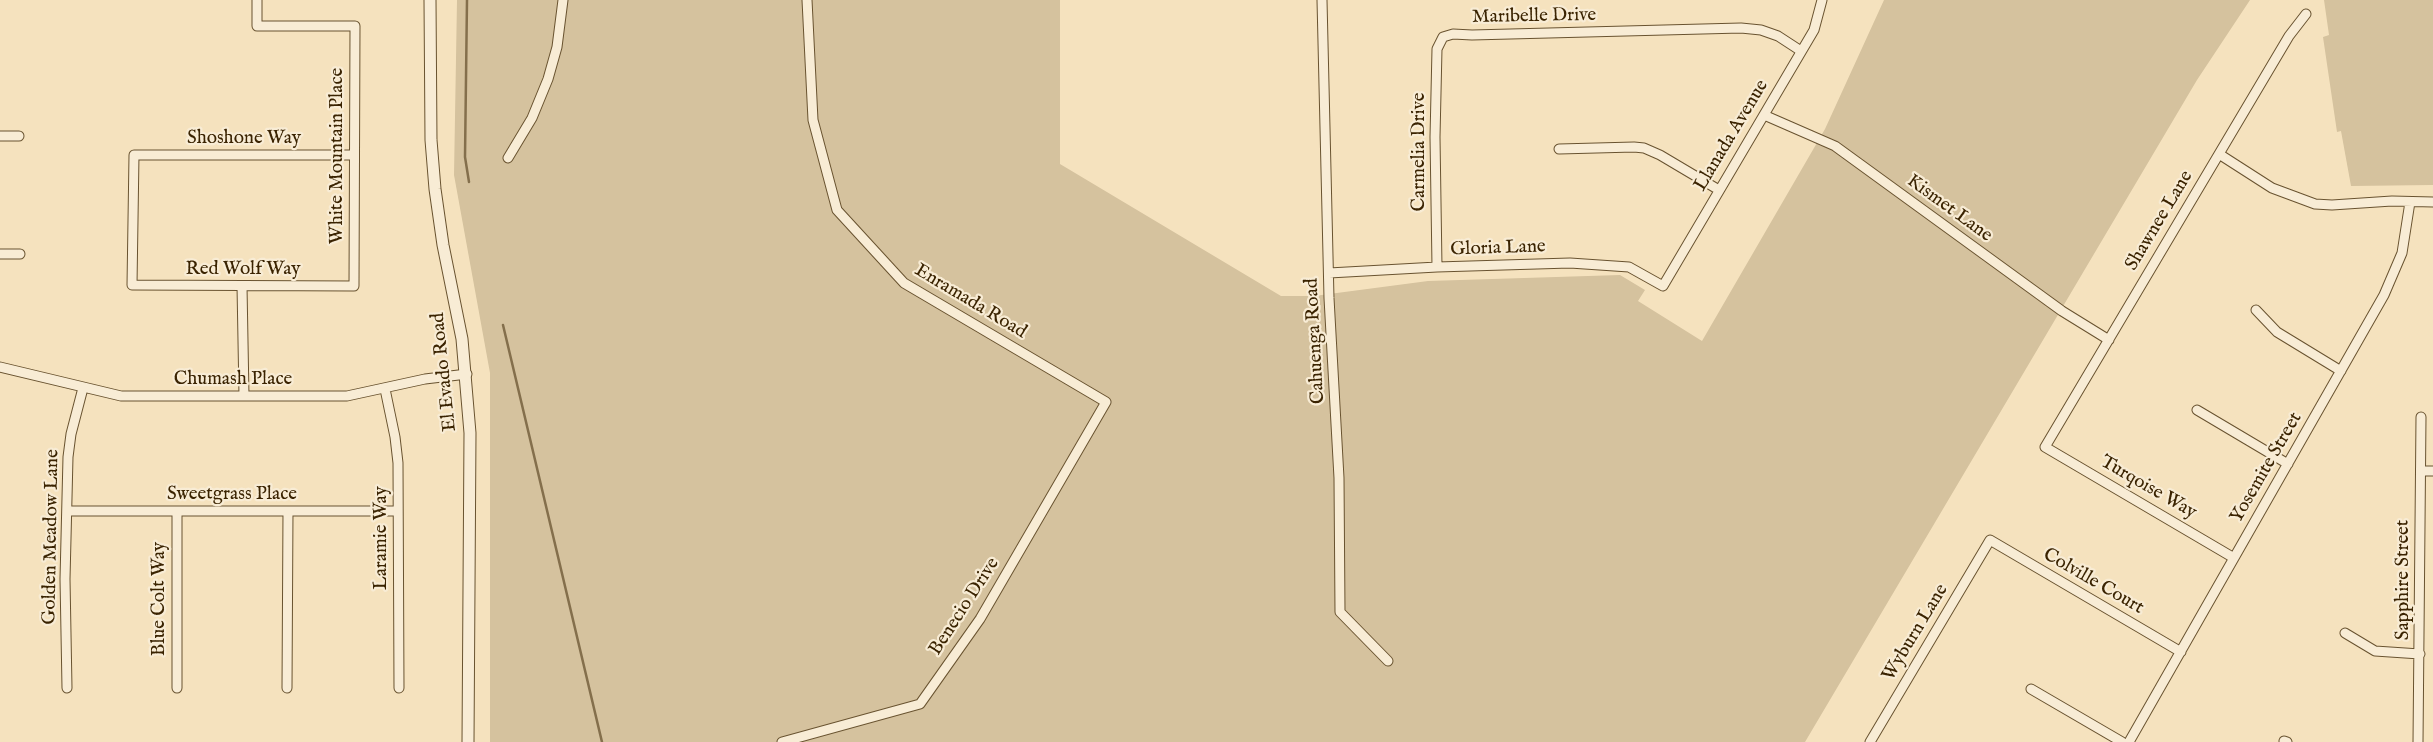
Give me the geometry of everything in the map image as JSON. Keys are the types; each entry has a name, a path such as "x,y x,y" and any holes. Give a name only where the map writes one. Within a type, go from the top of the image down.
{"street":[{"name":"White Mountain Place","path":"257,0 257,26 355,26 354,286"},
{"name":"El Evado Road","path":"430,0 431,140 435,190 443,245 467,374 470,433 468,742"},
{"path":"508,158 532,118 548,79 557,47 563,0"},
{"name":"Enramada Road","path":"807,0 813,120 837,210 904,282 1106,402"},
{"name":"Cahuenga Road","path":"1322,0 1329,274 1339,478 1340,612 1388,661"},
{"name":"Llanada Avenue","path":"1663,286 1814,30 1822,0"},
{"name":"Shawnee Lane","path":"2045,447 2289,36 2306,14"},
{"name":"Maribelle Drive","path":"1443,37 1453,34 1741,28 1760,30 1778,36 1801,52"},
{"name":"Carmelia Drive","path":"1437,267 1436,59 1437,49 1443,37"},
{"name":"Kismet Lane","path":"1764,115 1835,146 2062,311 2109,340"},
{"path":"0,136 19,136"},
{"path":"1559,149 1644,148 1660,155 1719,190"},
{"path":"2219,154 2272,188 2314,204 2332,206 2433,202"},
{"name":"Shoshone Way","path":"132,285 134,155 354,155"},
{"name":"Yosemite Street","path":"2129,742 2395,274 2407,234 2410,202"},
{"path":"0,254 20,254"},
{"name":"Gloria Lane","path":"1329,274 1437,267 1570,263 1629,267 1663,286"},
{"name":"Red Wolf Way","path":"132,285 354,286"},
{"path":"242,286 244,396"},
{"path":"2256,310 2277,332 2341,371"},
{"name":"Chumash Place","path":"0,367 22,370 83,388 121,396 347,396 425,380 467,374"},
{"name":"Golden Meadow Lane","path":"67,688 66,511 69,446 83,388"},
{"name":"Laramie Way","path":"385,389 397,448 399,688"},
{"name":"Benecio Drive","path":"782,742 920,704 980,619 1106,402"},
{"path":"2197,410 2288,464"},
{"name":"Sapphire Street","path":"2418,742 2420,417"},
{"name":"Turqoise Way","path":"2045,447 2234,558"},
{"path":"2421,471 2433,471"},
{"name":"Sweetgrass Place","path":"66,511 398,511"},
{"name":"Blue Colt Way","path":"177,511 177,688"},
{"path":"287,688 288,511"},
{"name":"Colville Court","path":"1990,540 2181,652"},
{"name":"Wyburn Lane","path":"1870,742 1990,540"},
{"path":"2345,633 2375,651 2420,654"},
{"path":"2031,689 2122,742"}],"shaded area":[{"path":"457,0 1060,0 1060,164 1281,296 1314,296 1428,281 1620,275 1645,290 1638,301 1702,341 1825,129 1884,0 2250,0 2197,80 1805,742 490,742 490,373 454,175"},
{"path":"2324,0 2433,0 2433,185 2351,186 2341,131 2337,132 2323,37 2329,35"}],"waterway":[{"path":"467,0 465,157 469,182"},
{"path":"503,325 602,742"}]}
